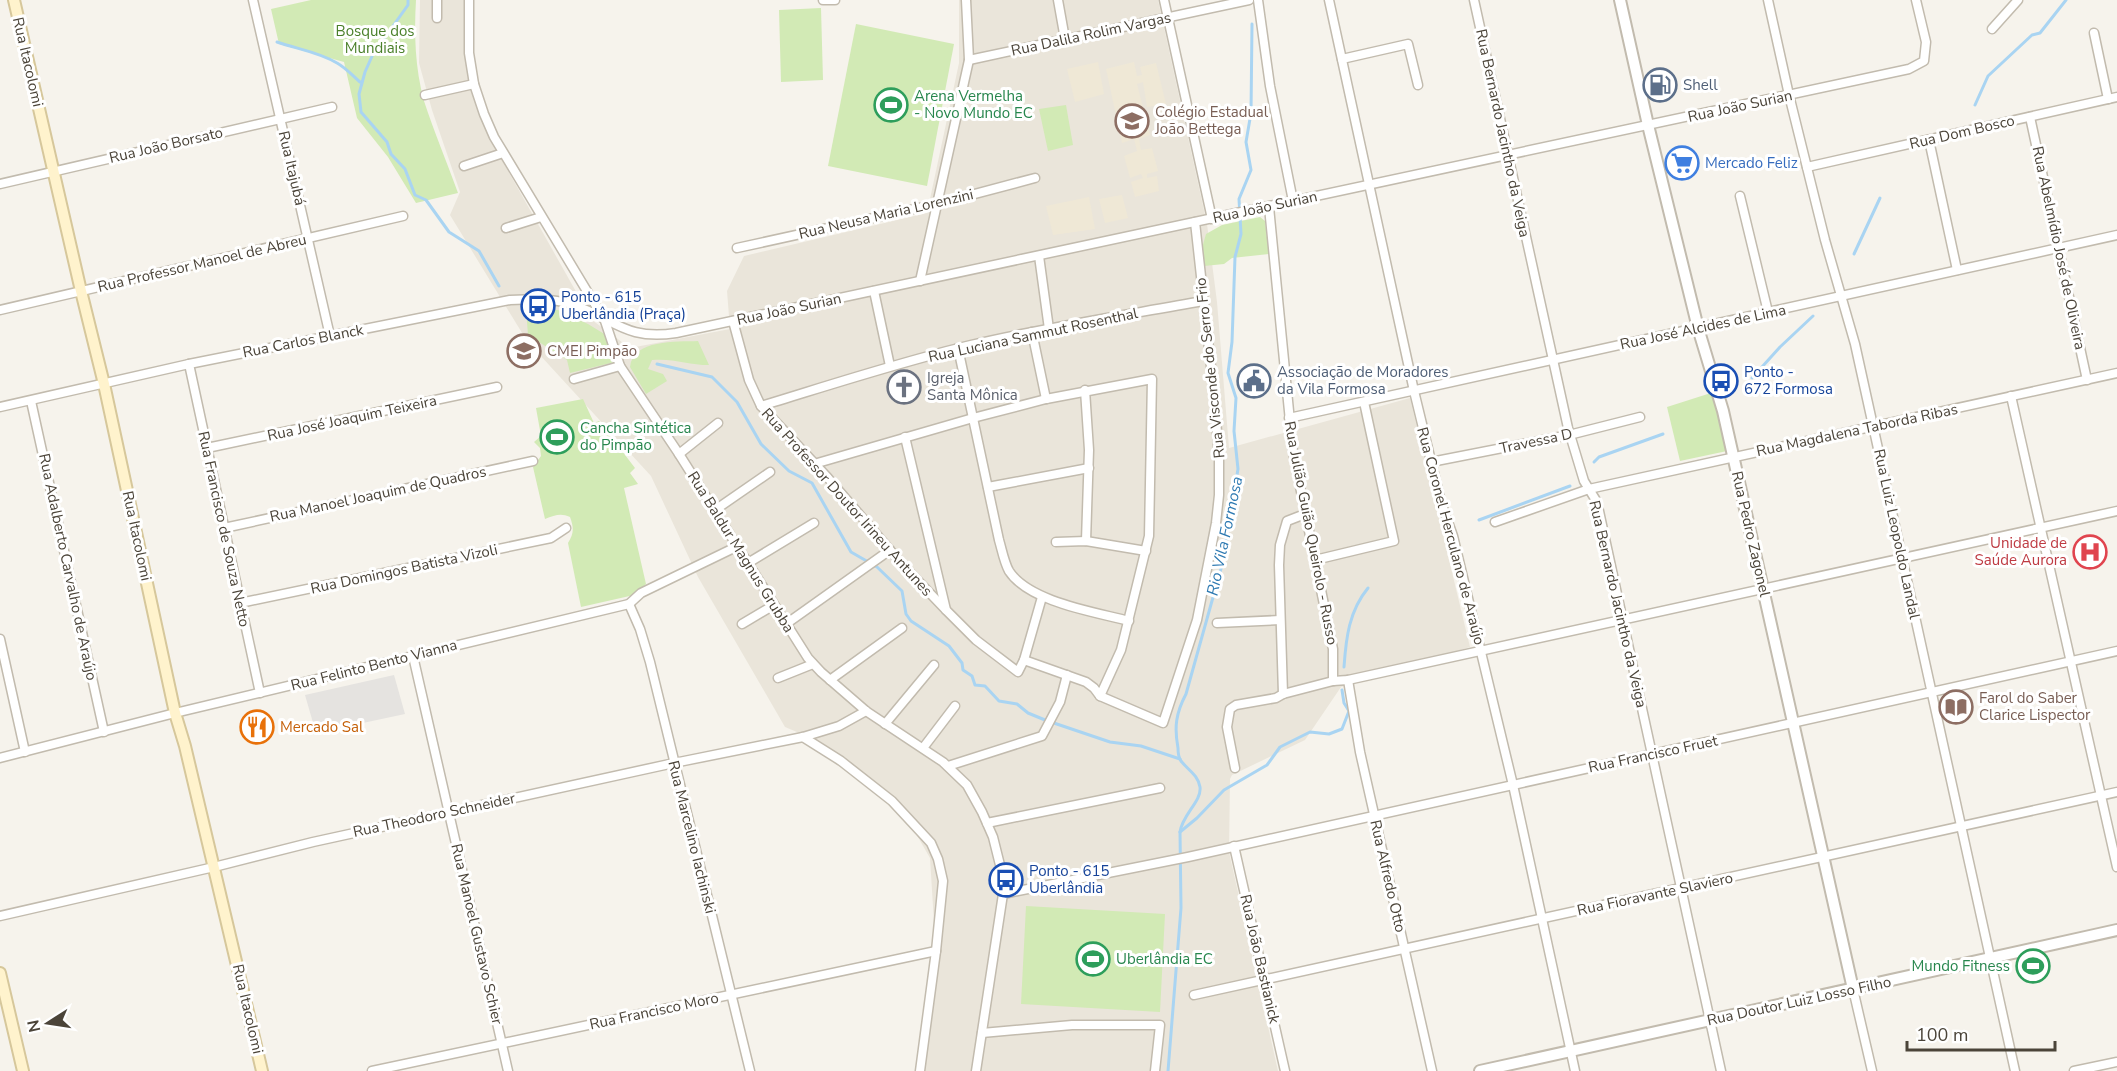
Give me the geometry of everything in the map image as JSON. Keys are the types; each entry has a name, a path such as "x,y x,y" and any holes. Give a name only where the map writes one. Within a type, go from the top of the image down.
{"main road":[{"name":"Rua Itacolomi","path":"14,0 104,384 175,713 185,746 262,1071"},
{"path":"0,973 23,1071"}],"street":[{"name":"Rua Itajubá","path":"253,0 330,336"},
{"path":"437,0 437,18"},
{"name":"Rua Baldur Magnus Grubba","path":"469,0 470,53 474,84 484,114 503,153 604,321 620,366 813,664 866,711 948,766 967,785 987,823 1000,865 1003,894 976,1071"},
{"path":"823,0 835,0"},
{"path":"921,281 969,60 966,0"},
{"path":"1058,0 1065,39"},
{"path":"1164,0 1212,219"},
{"name":"Rua Dalila Rolim Vargas","path":"969,60 1249,0"},
{"path":"1258,0 1270,86 1293,201"},
{"name":"Rua Coronel Herculano de Araújo","path":"1329,0 1414,391 1431,462 1453,536 1513,785 1575,1071"},
{"name":"Rua Bernardo Jacintho da Veiga","path":"1474,0 1569,435 1584,482 1597,502 1721,1071"},
{"name":"Rua Pedro Zagonel","path":"1620,0 1698,328 1718,392 1872,1071"},
{"name":"Rua Luiz Leopoldo Landal","path":"1768,0 1807,167 1855,344 2015,1071"},
{"name":"Rua João Surian","path":"604,321 624,330 655,336 676,333 1909,69 1924,62 1926,42 1916,0"},
{"path":"1992,29 2018,0"},
{"path":"2094,33 2113,98"},
{"path":"1342,59 1408,44 1418,85"},
{"path":"425,95 474,84"},
{"name":"Rua Dom Bosco","path":"1807,167 2113,98"},
{"name":"Rua João Borsato","path":"0,184 332,107"},
{"name":"Rua Abelmídio José de Oliveira","path":"2030,117 2087,380"},
{"path":"1929,140 1958,270"},
{"path":"464,166 503,153"},
{"name":"Rua Neusa Maria Lorenzini","path":"737,248 937,204 1035,178"},
{"path":"1740,196 1768,312"},
{"name":"Rua Julião Guião Queirolo - Russo","path":"1269,207 1293,452 1341,680"},
{"name":"Rua Professor Manoel de Abreu","path":"0,310 403,216"},
{"path":"506,228 541,217"},
{"name":"Rua Visconde do Serro Frio","path":"1100,696 1163,723 1197,620 1218,512 1220,477 1218,437 1195,222"},
{"name":"Rua José Alcides de Lima","path":"1289,418 2117,235"},
{"path":"1038,256 1049,329"},
{"path":"874,291 890,366"},
{"name":"Rua Carlos Blanck","path":"0,408 189,364 493,303 526,299 556,301 571,304 604,321"},
{"name":"Rua Luciana Sammut Rosenthal","path":"761,406 890,366 958,348 1032,332 1203,302"},
{"name":"Rua Professor Doutor Irineu Antunes","path":"733,321 748,380 761,406 890,550 976,640 1018,672 1024,660"},
{"path":"1032,332 1046,399"},
{"path":"958,348 1001,547 1009,571 1021,585 1042,597 1129,621"},
{"name":"Rua Francisco de Souza Netto","path":"189,364 260,693"},
{"path":"574,379 620,366"},
{"name":"Rua Magdalena Taborda Ribas","path":"1495,522 1589,489 2117,373"},
{"path":"814,464 973,417 1085,390 1152,379 1150,523 1146,551 1116,663 1100,696 1090,684 1024,660 1042,597"},
{"name":"Rua José Joaquim Teixeira","path":"207,448 497,387"},
{"path":"1085,390 1089,468 1086,541"},
{"path":"2011,396 2117,867"},
{"name":"Rua Adalberto Carvalho de Araújo","path":"31,401 104,732"},
{"path":"1315,560 1394,541 1364,402"},
{"name":"Travessa D","path":"1431,462 1569,435 1640,417"},
{"path":"679,454 718,423"},
{"path":"905,437 946,610"},
{"name":"Rua Manoel Joaquim de Quadros","path":"224,528 533,461"},
{"path":"988,487 1089,468"},
{"path":"715,510 770,472"},
{"path":"1235,768 1227,727 1230,709 1236,705 1276,698 1283,694 1341,680 2117,511"},
{"path":"1283,694 1278,565 1282,535 1287,521 1305,514"},
{"path":"748,563 814,524"},
{"name":"Rua Domingos Batista Vizoli","path":"240,603 551,538 566,528"},
{"path":"1056,542 1086,541 1146,551"},
{"name":"Rua Felinto Bento Vianna","path":"0,759 175,713 629,604 641,593 738,546"},
{"path":"786,624 890,550"},
{"name":"Rua Marcelino Iachinski","path":"629,604 647,653 750,1071"},
{"path":"742,624 774,605"},
{"path":"1217,623 1280,620"},
{"path":"830,680 902,628"},
{"path":"0,639 25,752"},
{"name":"Rua Francisco Fruet","path":"1003,894 1374,816 2117,651"},
{"name":"Rua Manoel Gustavo Schier","path":"413,656 508,1071"},
{"path":"778,678 813,664"},
{"path":"885,724 934,665"},
{"path":"948,766 1042,736 1059,702 1067,675"},
{"name":"Rua Alfredo Otto","path":"1341,680 1360,752 1432,1071"},
{"path":"923,748 955,706"},
{"name":"Rua Theodoro Schneider","path":"0,916 313,842 803,737 839,726 866,711"},
{"path":"803,737 841,761 892,801 931,843 938,859 943,881 920,1071"},
{"path":"987,823 1160,788"},
{"name":"Rua Fioravante Slaviero","path":"1194,995 2117,792"},
{"name":"Rua João Bastianick","path":"1234,846 1286,1071"},
{"name":"Rua Doutor Luiz Losso Filho","path":"1480,1071 2117,930"},
{"name":"Rua Francisco Moro","path":"372,1071 936,951"},
{"path":"982,1033 1072,1025 1160,1024 1155,1071"},
{"path":"2074,1071 2117,1062"}],"shaded area":[{"path":"420,0 465,0 464,43 470,89 494,146 592,320 630,348 730,329 727,291 744,256 927,213 959,63 959,0 1158,0 1207,224 1217,302 1229,448 1410,398 1470,647 1341,687 1305,740 1232,775 1230,779 1229,852 1278,1071 918,1071 936,955 930,858 911,825 821,742 785,727 698,577 651,476 527,341 450,215 460,192 432,110 419,63"},
{"path":"1098,62 1104,94 1075,102 1067,69"},
{"name":"Colégio Estadual João Bettega","path":"1134,62 1137,76 1142,75 1140,67 1156,63 1166,104 1147,107 1143,82 1137,84 1150,135 1139,139 1141,150 1152,148 1158,171 1147,174 1147,178 1157,176 1159,191 1135,197 1131,182 1143,178 1141,174 1130,178 1124,156 1137,151 1134,139 1122,143 1106,69"},
{"path":"1122,195 1128,218 1105,223 1099,199"},
{"path":"1089,197 1095,229 1053,235 1046,206"},
{"path":"394,675 405,714 316,733 305,695"}],"green space":[{"name":"Bosque dos Mundiais","path":"311,0 416,0 416,51 421,89 458,193 416,203 388,157 357,118 344,62 279,44 271,9"},
{"path":"821,8 823,80 781,82 779,10"},
{"name":"Arena Vermelha - Novo Mundo EC","path":"856,24 954,44 927,186 828,166"},
{"path":"1066,105 1073,145 1048,151 1039,109"},
{"path":"1260,217 1265,221 1269,254 1232,258 1224,264 1204,266 1202,248 1206,234 1222,225"},
{"path":"526,309 558,310 588,324 606,335 615,362 570,373 567,360 528,335"},
{"path":"698,341 709,365 652,360 648,369 663,374 667,381 646,394 630,367 639,351 668,342"},
{"path":"1714,392 1727,451 1680,461 1667,407"},
{"path":"583,399 594,423 599,421 635,468 630,473 638,484 624,488 646,584 634,595 581,607 568,543 573,530 570,517 558,515 545,519 533,467 541,456 540,448 534,442 541,436 536,408"},
{"name":"Uberlândia EC","path":"1026,906 1165,914 1160,1012 1021,1004"}],"waterway":[{"path":"408,0 408,5 373,54 365,72 359,94 361,112 387,142 391,154 405,169 415,195 426,200 449,232 479,251 499,286"},
{"path":"1975,105 1988,76 2032,35 2040,33 2066,0"},
{"name":"Rio Vila Formosa","path":"1168,1071 1181,908 1180,832 1200,792 1195,776 1179,758 1177,720 1222,565 1238,469 1234,431 1236,398 1228,373 1232,342 1235,257 1241,234 1239,199 1251,170 1246,142 1251,113 1252,24"},
{"path":"277,42 330,59 360,82"},
{"path":"1854,254 1880,198"},
{"path":"1752,378 1813,316"},
{"path":"657,364 712,377 737,402 761,444 789,471 812,483 851,552 877,567 902,591 906,614 911,621 949,646 962,663 963,670 972,676 975,685 985,686 999,701 1017,704 1028,713 1045,720 1110,742 1141,746 1180,759"},
{"path":"1594,462 1599,457 1663,434"},
{"path":"1479,520 1570,486"},
{"path":"1344,667 1347,635 1353,615 1368,588"},
{"path":"1180,832 1224,790 1267,765 1280,747 1310,732 1329,734 1342,729 1349,711 1344,703 1342,690"}],"place":[{"name":"Shell","path":"1660,85"},
{"name":"Arena Vermelha - Novo Mundo EC","path":"891,105"},
{"name":"Colégio Estadual João Bettega","path":"1132,121"},
{"name":"Mercado Feliz","path":"1682,163"},
{"name":"Ponto - 615 Uberlândia (Praça)","path":"538,306"},
{"name":"CMEI Pimpão","path":"524,351"},
{"name":"Associação de Moradores da Vila Formosa","path":"1254,381"},
{"name":"Ponto - 672 Formosa","path":"1721,381"},
{"name":"Igreja Santa Mônica","path":"904,387"},
{"name":"Cancha Sintética do Pimpão","path":"557,437"},
{"name":"Unidade de Saúde Aurora","path":"2090,552"},
{"name":"Farol do Saber Clarice Lispector","path":"1956,707"},
{"name":"Mercado Sal","path":"257,727"},
{"name":"Ponto - 615 Uberlândia","path":"1006,880"},
{"name":"Uberlândia EC","path":"1093,959"},
{"name":"Mundo Fitness","path":"2033,966"}]}
